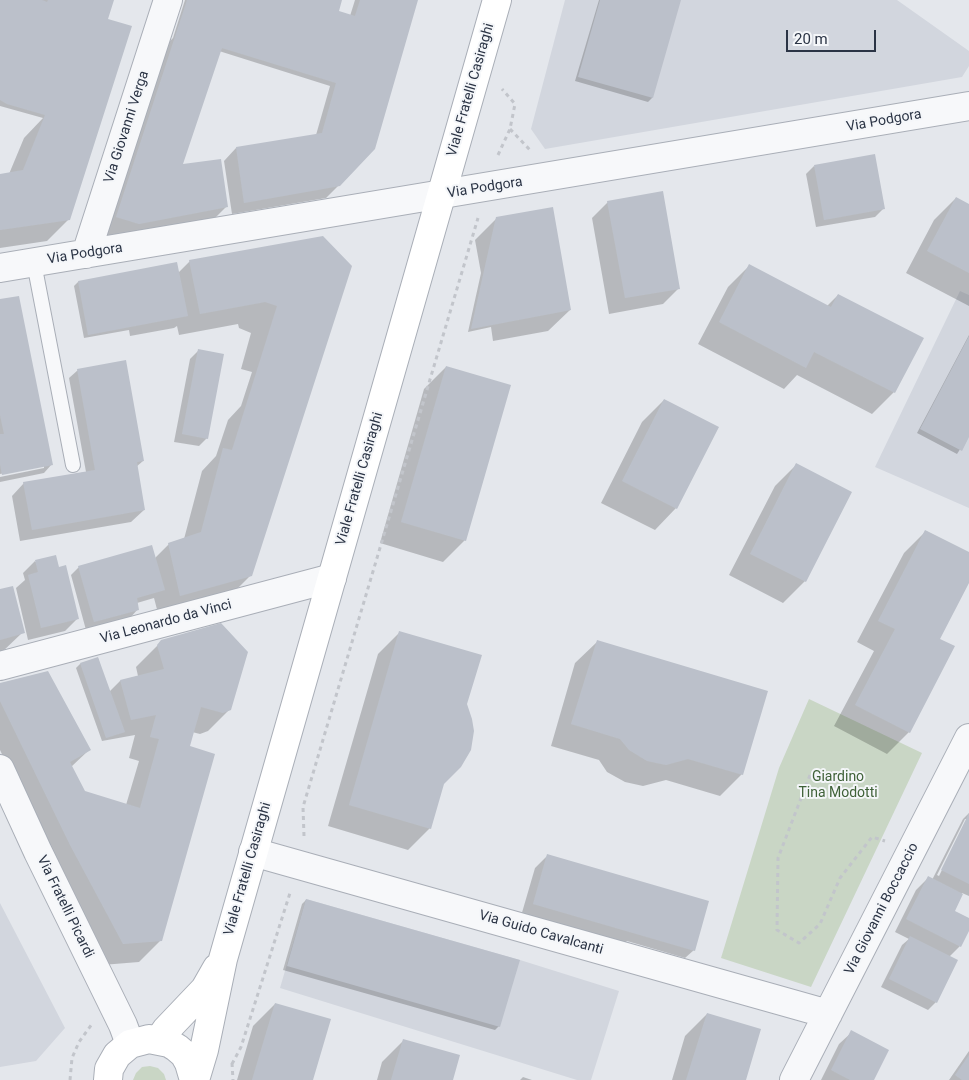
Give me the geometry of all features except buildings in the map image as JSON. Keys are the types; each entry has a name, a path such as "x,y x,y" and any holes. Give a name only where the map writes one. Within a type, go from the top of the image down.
{"street":[{"name":"Via Giovanni Verga","path":"86,254 168,0"},
{"name":"Viale Fratelli Casiraghi","path":"194,1080 206,1041 223,958 497,0"},
{"name":"Via Podgora","path":"0,268 969,106"},
{"name":"Via Leonardo da Vinci","path":"0,666 332,578"},
{"name":"Via Giovanni Boccaccio","path":"794,1080 911,851 967,749"},
{"name":"Via Fratelli Picardi","path":"0,769 130,1044"},
{"name":"Via Guido Cavalcanti","path":"253,852 828,1014"},
{"name":"Viale Fratelli Casiraghi","path":"194,1080 184,1054 168,1043 159,1040 205,988 223,958"},
{"path":"108,1080 109,1070 117,1055 130,1044 139,1040 159,1040"}],"lane":[{"path":"34,263 73,465"}],"path":[{"path":"232,1065 241,1048 298,865 304,836 303,806 495,161 510,129 514,104 501,88"},
{"path":"810,775 778,858 776,930 799,942 820,924 840,878 872,836 911,851"}],"shaded area":[{"path":"565,0 897,0 969,51 969,66 962,77 545,149 531,129"},
{"path":"960,291 969,295 969,508 875,467"},
{"path":"306,899 520,960 619,991 591,1080 577,1080 280,988"},
{"path":"0,903 65,1028 36,1061 0,1067"}],"green space":[{"name":"Giardino Tina Modotti","path":"809,699 922,753 811,987 721,958 779,768"},
{"path":"142,1067 158,1068 164,1074 166,1080 133,1080 136,1073"}]}
